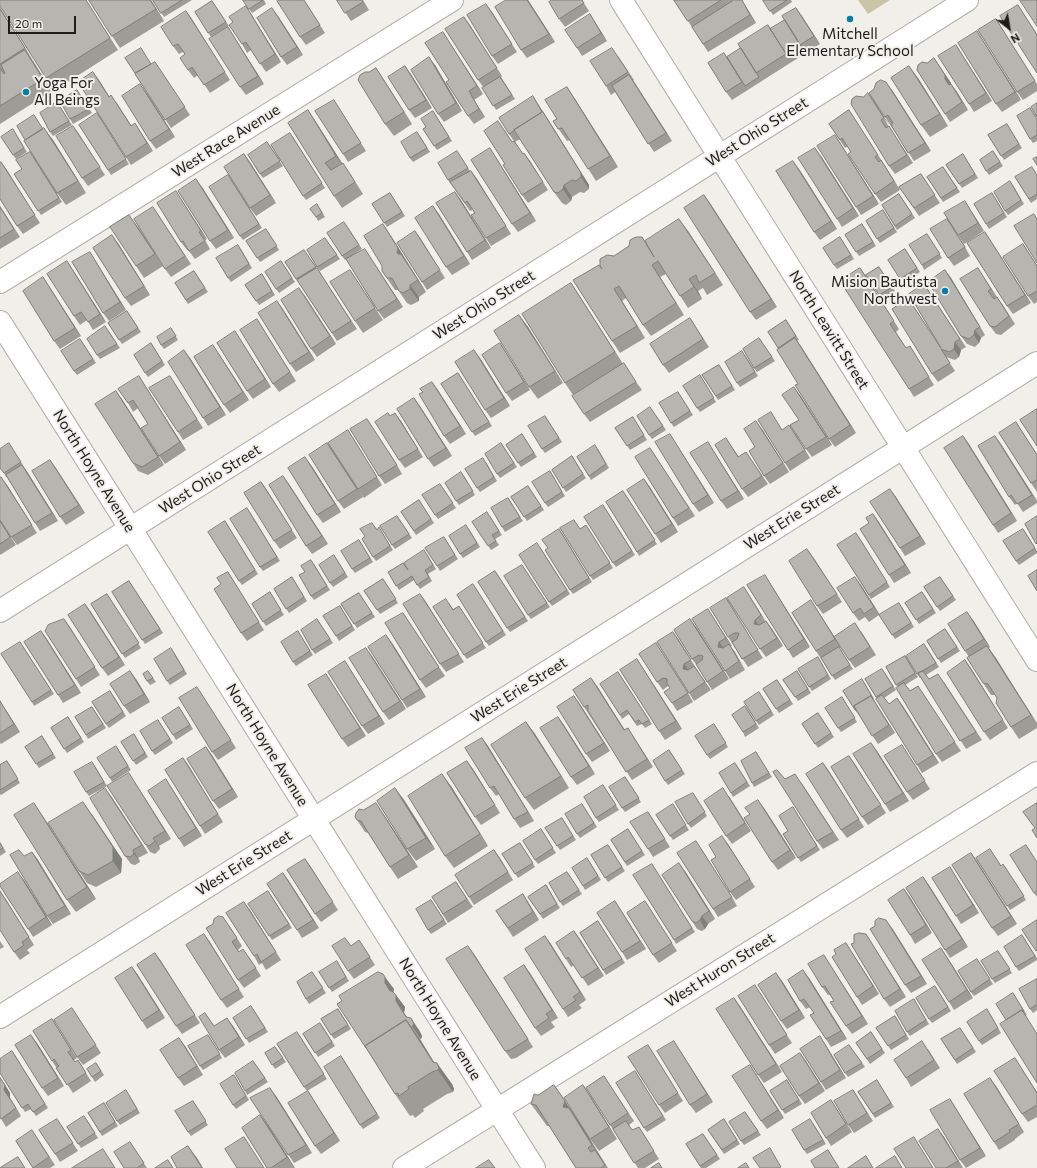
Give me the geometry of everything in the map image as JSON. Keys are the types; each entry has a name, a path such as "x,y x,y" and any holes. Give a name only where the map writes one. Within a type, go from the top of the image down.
{"street":[{"name":"West Race Avenue","path":"0,282 452,0"},
{"name":"North Leavitt Street","path":"621,0 1037,660"},
{"name":"West Ohio Street","path":"0,611 967,0"},
{"name":"North Hoyne Avenue","path":"0,322 534,1168"},
{"name":"West Erie Street","path":"0,1017 1037,363"},
{"name":"West Huron Street","path":"404,1168 1037,773"}],"shaded area":[{"path":"858,0 890,0 868,14"}],"building":[{"path":"0,0 86,0 110,38 46,78 0,6"},
{"path":"89,0 150,0 156,9 112,36"},
{"path":"153,0 182,0 161,13"},
{"path":"243,0 263,0 249,9"},
{"path":"304,0 320,25 300,37 277,1"},
{"path":"337,0 362,0 363,2 345,13"},
{"path":"506,0 527,0 549,34 521,50 495,7"},
{"path":"552,0 582,0 584,3 559,19 549,2"},
{"path":"674,0 721,0 688,21"},
{"path":"734,0 742,0 750,15 703,44 692,27"},
{"path":"763,0 787,0 770,11"},
{"path":"1020,0 1037,0 1037,26"},
{"path":"212,1 226,22 208,33 195,12"},
{"path":"486,4 512,44 492,56 467,15"},
{"path":"1018,5 1037,35 1037,73 1000,16"},
{"path":"246,6 275,54 260,64 246,42 242,44 229,25 233,22 229,17"},
{"path":"272,8 297,47 281,57 257,18"},
{"path":"796,8 814,36 800,45 782,16"},
{"path":"0,9 25,48 0,64"},
{"path":"186,11 225,72 204,85 192,67 188,70 180,58 185,54 178,44 173,46 161,27"},
{"path":"590,14 601,33 577,48 565,30"},
{"path":"464,17 497,68 478,80 445,29"},
{"path":"996,19 1035,81 1017,92 978,30"},
{"path":"785,20 803,49 789,58 770,29"},
{"path":"768,25 786,54 756,73 738,44"},
{"path":"228,27 258,76 240,87 209,39"},
{"path":"977,31 1015,92 996,104 958,43"},
{"path":"443,32 477,86 469,91 479,109 468,116 446,82 449,80 425,43"},
{"path":"956,45 986,93 969,104 938,56"},
{"path":"141,48 151,64 135,73 125,58"},
{"path":"612,48 628,72 606,86 590,61"},
{"path":"741,48 759,77 745,86 727,57"},
{"path":"25,50 43,79 0,106 0,68 4,74 5,73 1,65"},
{"path":"724,53 742,82 726,92 708,63"},
{"path":"429,57 456,103 438,114 411,70"},
{"path":"934,58 945,75 945,79 949,85 951,84 962,102 945,114 917,70 918,65 922,62 927,63"},
{"path":"155,62 185,107 165,120 135,74"},
{"path":"405,66 426,100 409,110 388,77"},
{"path":"909,66 940,114 921,125 891,78"},
{"path":"376,68 404,112 385,124 358,80 360,75"},
{"path":"93,72 109,97 111,95 131,126 135,123 147,143 126,157 78,82"},
{"path":"629,75 666,133 648,144 612,86"},
{"path":"500,77 512,95 493,106 482,88"},
{"path":"881,80 886,82 925,143 908,153 891,125 893,123 888,115 885,117 869,93 874,89 876,83"},
{"path":"140,84 169,129 150,141 122,96"},
{"path":"567,87 610,156 588,169 562,128 558,129 553,121 557,119 545,100"},
{"path":"77,90 89,109 70,119 60,101"},
{"path":"868,93 884,118 881,120 886,128 889,126 907,155 889,166 851,104 852,99 856,96 863,97"},
{"path":"533,96 542,112 509,134 499,118"},
{"path":"334,100 361,143 343,154 315,111"},
{"path":"57,102 69,121 50,132 40,113"},
{"path":"1037,103 1037,117 1031,107"},
{"path":"1030,108 1037,119 1037,135 1030,139 1017,116"},
{"path":"308,110 336,156 325,163 331,170 343,163 355,182 334,196 288,123"},
{"path":"849,110 878,155 875,157 879,162 881,160 894,181 875,194 848,154 851,152 842,138 840,140 829,124"},
{"path":"433,111 449,137 434,146 423,129 426,127 421,119"},
{"path":"543,112 581,173 581,177 576,181 572,180 564,185 563,189 558,193 554,192 514,130"},
{"path":"97,113 126,159 108,170 79,125"},
{"path":"34,115 43,129 25,140 17,126"},
{"path":"498,121 512,142 514,141 523,154 524,153 543,182 522,195 503,165 505,164 484,131"},
{"path":"1007,124 1019,144 1001,156 988,135"},
{"path":"73,126 100,167 82,178 56,136"},
{"path":"44,128 78,181 57,193 24,141"},
{"path":"13,129 24,148 13,155 1,137"},
{"path":"417,132 427,148 410,158 401,142"},
{"path":"290,133 322,183 303,196 271,145"},
{"path":"835,135 873,196 856,207 817,146"},
{"path":"267,142 280,161 260,174 248,155"},
{"path":"490,148 530,213 512,224 471,160"},
{"path":"815,148 853,208 837,219 798,158"},
{"path":"457,151 468,168 448,180 438,163"},
{"path":"993,151 1000,162 986,171 980,160"},
{"path":"30,152 59,198 38,211 14,174 22,169 16,160"},
{"path":"244,154 270,195 250,208 224,167"},
{"path":"963,154 975,174 959,184 946,165"},
{"path":"1037,157 1037,165 1033,159"},
{"path":"793,161 831,221 814,232 776,171"},
{"path":"0,162 35,215 17,226 0,199"},
{"path":"943,167 957,188 941,198 927,177"},
{"path":"1032,167 1037,175 1037,194 1029,199 1015,177"},
{"path":"471,171 506,226 486,238 471,215 475,213 467,201 465,203 450,182"},
{"path":"921,174 935,195 914,208 899,187"},
{"path":"228,175 259,224 240,236 209,187"},
{"path":"196,179 228,230 210,241 178,191"},
{"path":"1010,181 1021,200 1005,211 994,192"},
{"path":"176,191 201,231 199,232 205,241 189,251 183,241 181,242 157,203"},
{"path":"455,192 485,240 467,252 436,203"},
{"path":"390,193 402,212 384,223 372,204"},
{"path":"992,193 1004,213 986,224 974,204"},
{"path":"899,194 912,214 895,226 882,205"},
{"path":"704,195 771,299 750,312 684,208"},
{"path":"965,201 978,223 958,235 944,213"},
{"path":"317,204 322,213 316,217 310,209"},
{"path":"433,206 464,256 446,267 415,218"},
{"path":"0,207 14,229 0,238"},
{"path":"153,207 185,256 165,269 134,219"},
{"path":"883,210 894,228 877,239 866,221"},
{"path":"1034,214 1037,219 1037,263 1014,226"},
{"path":"129,215 155,254 136,266 110,227"},
{"path":"679,219 715,273 699,283 696,275 689,279 694,287 680,296 658,261 652,265 676,303 643,325 619,286 614,289 637,326 612,341 573,280 599,265 602,269 600,266 600,259 607,255 614,256 629,246 630,240 636,237 642,237 654,257 645,241"},
{"path":"947,219 965,247 948,258 930,229"},
{"path":"344,222 359,245 342,256 327,233"},
{"path":"383,224 398,248 398,254 401,254 418,280 410,285 410,289 403,293 399,291 392,278 387,278 382,271 382,266 364,236"},
{"path":"862,224 873,242 856,252 845,235"},
{"path":"266,229 277,246 257,258 246,241"},
{"path":"415,231 440,270 422,282 397,243"},
{"path":"985,232 1025,295 1007,306 967,243"},
{"path":"927,234 940,254 922,265 909,245"},
{"path":"112,235 144,286 125,298 93,248"},
{"path":"840,237 851,255 834,265 823,248"},
{"path":"325,238 337,255 317,267 307,250"},
{"path":"1023,244 1037,266 1037,291 1028,296 1003,257"},
{"path":"238,245 249,264 228,278 216,258"},
{"path":"365,249 397,299 378,311 346,259"},
{"path":"905,249 917,268 900,279 888,260"},
{"path":"304,250 316,267 296,279 285,262"},
{"path":"90,252 120,302 103,313 72,262"},
{"path":"67,261 100,314 88,322 81,312 74,316 47,274"},
{"path":"281,261 292,278 276,289 265,272"},
{"path":"879,267 892,287 879,295 866,275"},
{"path":"317,268 351,321 332,333 297,280"},
{"path":"860,268 894,321 890,324 906,348 910,346 929,377 909,389 840,281"},
{"path":"978,268 991,289 988,291 994,299 997,297 1009,316 995,327 990,326 960,279"},
{"path":"350,270 375,308 355,321 330,282"},
{"path":"945,270 980,327 975,330 974,335 969,339 961,336 928,282"},
{"path":"194,271 205,288 186,300 175,283"},
{"path":"262,274 272,291 256,301 245,285"},
{"path":"43,277 75,328 54,341 23,291"},
{"path":"571,283 615,352 565,383 522,314"},
{"path":"924,284 960,339 955,342 954,349 949,352 941,349 950,363 932,374 892,309 908,298 941,348 909,294"},
{"path":"299,288 330,336 311,349 281,300"},
{"path":"277,301 309,352 290,364 258,313"},
{"path":"127,311 138,328 119,340 108,323"},
{"path":"519,315 555,371 529,387 494,331"},
{"path":"690,318 703,339 663,365 650,344"},
{"path":"257,319 290,372 273,384 240,330"},
{"path":"786,320 796,336 778,348 768,332"},
{"path":"105,326 117,344 97,355 87,339"},
{"path":"171,328 176,336 161,345 157,337"},
{"path":"235,331 265,379 247,391 217,343"},
{"path":"759,338 772,357 754,368 743,349"},
{"path":"795,338 850,425 829,439 795,385 798,384 777,350"},
{"path":"80,339 93,359 74,371 61,351"},
{"path":"151,343 162,361 145,373 134,355"},
{"path":"500,343 524,382 506,393 482,355"},
{"path":"213,345 243,392 224,405 194,357"},
{"path":"184,350 220,407 203,418 168,362"},
{"path":"474,350 504,398 485,410 455,362"},
{"path":"742,351 755,372 737,383 725,362"},
{"path":"624,363 636,382 584,414 572,396"},
{"path":"719,365 732,386 716,396 702,375"},
{"path":"458,373 489,422 472,432 441,384"},
{"path":"700,375 714,398 697,408 683,386"},
{"path":"139,376 180,442 159,456 141,428 148,424 133,400 128,403 118,389"},
{"path":"170,376 197,419 178,432 149,388"},
{"path":"432,382 460,426 444,436 419,394 423,392 420,389"},
{"path":"794,387 826,437 806,449 790,425 799,420 782,395"},
{"path":"116,391 158,457 142,467 133,463 95,404"},
{"path":"678,392 690,411 671,423 659,403"},
{"path":"414,398 446,448 428,459 397,409"},
{"path":"650,407 663,426 649,435 637,416"},
{"path":"1037,409 1037,446 1020,420"},
{"path":"771,412 782,430 789,425 805,450 785,463 758,420"},
{"path":"388,413 390,416 395,413 418,449 399,460 375,422"},
{"path":"545,416 559,438 542,449 528,426"},
{"path":"633,417 644,435 627,446 615,428"},
{"path":"367,419 397,465 379,476 350,429"},
{"path":"756,421 783,463 764,476 749,451 755,447 744,429"},
{"path":"1016,422 1037,455 1037,480 1031,483 999,433"},
{"path":"348,430 377,477 358,489 328,443"},
{"path":"522,434 534,453 518,463 506,445"},
{"path":"670,434 708,495 693,504 655,442"},
{"path":"963,436 1011,513 993,525 944,448"},
{"path":"995,436 1032,495 1017,504 1011,495 1009,497 978,446"},
{"path":"726,438 738,457 746,452 762,476 742,489 715,445"},
{"path":"708,442 738,491 721,501 690,453"},
{"path":"9,443 21,462 4,473 0,468 0,449"},
{"path":"327,443 357,489 338,501 309,455"},
{"path":"501,443 514,463 497,474 485,454"},
{"path":"595,445 606,464 589,476 577,457"},
{"path":"650,448 689,508 673,518 635,457"},
{"path":"572,456 583,474 563,488 552,470"},
{"path":"305,457 335,504 317,515 288,468"},
{"path":"483,458 494,477 477,488 465,469"},
{"path":"50,460 79,505 60,517 32,471"},
{"path":"22,465 52,513 35,523 6,475"},
{"path":"550,471 562,492 545,503 532,482"},
{"path":"461,472 473,491 456,501 445,483"},
{"path":"283,476 322,536 306,546 269,485"},
{"path":"0,477 32,525 11,537 0,520"},
{"path":"644,479 672,524 655,534 627,490"},
{"path":"261,482 292,530 274,541 244,493"},
{"path":"440,484 453,503 435,515 422,495"},
{"path":"528,486 541,506 524,517 511,497"},
{"path":"890,489 920,536 900,548 870,502"},
{"path":"623,491 655,540 637,552 606,502"},
{"path":"508,498 520,517 502,527 491,508"},
{"path":"419,500 431,519 414,531 401,512"},
{"path":"603,505 632,551 613,563 584,517"},
{"path":"247,508 277,557 260,567 230,519"},
{"path":"487,512 499,531 492,535 496,541 488,546 472,522"},
{"path":"873,514 905,565 889,575 860,529 869,523 866,518"},
{"path":"397,516 409,534 392,545 380,526"},
{"path":"1037,516 1037,543 1036,544 1025,524"},
{"path":"574,520 580,529 586,525 610,563 590,576 560,528"},
{"path":"0,521 10,537 0,544"},
{"path":"225,521 255,570 239,581 208,532"},
{"path":"372,523 377,530 379,527 390,546 373,557 362,539 365,536 360,529"},
{"path":"466,525 477,543 460,554 449,536"},
{"path":"559,529 589,578 570,590 545,550 548,548 542,540"},
{"path":"1023,529 1035,548 1016,561 1003,541"},
{"path":"856,533 887,582 869,595 837,545"},
{"path":"444,537 455,555 437,566 425,548"},
{"path":"359,540 370,558 352,569 341,551"},
{"path":"537,543 567,590 549,602 519,555"},
{"path":"807,549 837,594 817,606 789,561"},
{"path":"424,550 433,565 425,570 429,577 417,585 412,576 396,586 388,572 403,563 408,570 404,563"},
{"path":"334,555 345,573 330,583 319,565"},
{"path":"311,560 327,586 311,596 299,575 305,572 301,566"},
{"path":"522,565 547,603 528,615 504,576"},
{"path":"1037,570 1037,591 1028,576"},
{"path":"495,571 525,617 507,628 478,582"},
{"path":"228,572 259,622 241,633 214,589 221,584 217,578"},
{"path":"765,575 804,639 788,650 747,585"},
{"path":"292,577 304,597 286,609 274,589"},
{"path":"855,577 874,607 864,614 860,608 853,613 837,588"},
{"path":"940,577 953,596 937,607 924,587"},
{"path":"383,579 396,599 377,610 364,591"},
{"path":"129,581 160,629 142,640 112,592"},
{"path":"473,584 503,631 486,642 457,595"},
{"path":"744,587 761,615 755,620 754,624 759,625 766,621 777,638 760,649 727,598"},
{"path":"270,592 281,610 263,622 252,604"},
{"path":"922,592 933,609 916,620 905,603"},
{"path":"359,593 372,613 354,624 341,604"},
{"path":"107,594 139,643 122,654 91,604"},
{"path":"420,594 459,654 440,664 403,604"},
{"path":"726,598 758,650 742,659 732,642 737,639 739,633 734,633 728,637 710,608"},
{"path":"446,599 453,610 459,606 483,643 464,655 433,607"},
{"path":"811,600 835,639 816,651 792,613"},
{"path":"899,603 911,623 892,635 879,615"},
{"path":"85,604 119,657 102,668 68,615"},
{"path":"340,606 352,626 336,636 323,616"},
{"path":"708,609 726,638 719,642 718,647 723,648 729,644 739,661 725,671 692,619"},
{"path":"967,612 984,639 965,651 948,624"},
{"path":"403,613 439,667 420,680 385,623"},
{"path":"64,619 95,667 76,679 45,631 48,625"},
{"path":"317,619 330,639 312,650 301,630"},
{"path":"690,619 723,671 707,682 696,664 702,660 703,656 699,655 692,659 674,630"},
{"path":"855,623 870,647 849,660 834,637"},
{"path":"945,629 957,647 938,659 927,641"},
{"path":"41,631 75,685 58,695 24,642"},
{"path":"298,631 310,651 293,662 281,642"},
{"path":"673,632 691,660 684,664 683,669 688,670 694,666 705,682 689,693 657,642"},
{"path":"386,635 420,689 402,700 368,647"},
{"path":"20,642 51,690 32,702 1,654"},
{"path":"656,643 688,693 672,703 664,692 670,688 667,683 667,679 663,678 657,682 639,654"},
{"path":"924,644 936,663 917,674 906,656"},
{"path":"987,646 1031,715 1011,727 996,703 997,698 988,684 983,683 967,658"},
{"path":"839,647 850,665 832,676 821,658"},
{"path":"171,648 184,670 167,681 154,659"},
{"path":"366,648 400,701 383,712 349,658"},
{"path":"905,656 915,673 896,685 886,667"},
{"path":"818,657 828,675 809,687 798,669"},
{"path":"637,659 676,721 659,731 620,670"},
{"path":"965,660 1003,720 984,732 947,673"},
{"path":"345,661 379,716 362,726 328,672"},
{"path":"882,669 893,686 876,697 865,679"},
{"path":"130,671 144,694 124,706 110,684"},
{"path":"148,671 153,678 147,681 143,674"},
{"path":"797,671 808,689 795,697 783,680"},
{"path":"923,671 929,679 938,674 976,732 960,741 918,673"},
{"path":"618,672 649,720 642,724 639,720 635,722 627,710 620,715 600,684"},
{"path":"326,674 360,728 342,739 308,685"},
{"path":"591,678 624,730 628,728 647,759 626,772 588,711 588,705 584,707 573,690"},
{"path":"862,679 873,699 871,696 854,706 855,710 843,691"},
{"path":"777,680 790,700 776,709 763,689"},
{"path":"904,683 910,691 918,686 955,742 936,754 896,688"},
{"path":"197,687 231,740 212,752 179,698"},
{"path":"110,691 123,712 106,724 92,702"},
{"path":"759,692 771,711 756,721 744,702"},
{"path":"882,695 889,704 897,698 933,755 917,765 876,699"},
{"path":"574,696 604,743 586,754 557,707"},
{"path":"871,696 889,725 872,736 854,706"},
{"path":"842,697 855,718 838,728 825,708"},
{"path":"0,701 14,724 0,733"},
{"path":"745,706 756,724 743,732 732,715"},
{"path":"92,707 103,724 86,735 75,717"},
{"path":"179,707 190,725 173,735 162,718"},
{"path":"818,713 831,733 815,744 802,724"},
{"path":"68,717 81,738 64,749 51,728"},
{"path":"558,717 589,766 571,777 540,728"},
{"path":"158,720 170,739 152,751 140,731"},
{"path":"526,722 561,776 525,798 491,745"},
{"path":"714,724 726,743 707,755 695,736"},
{"path":"134,734 145,753 133,761 121,742"},
{"path":"42,736 53,754 36,764 25,747"},
{"path":"482,738 528,812 514,819 494,786 490,788 465,748"},
{"path":"871,743 903,793 885,804 853,754"},
{"path":"902,745 925,781 907,792 884,756"},
{"path":"116,746 128,766 110,778 97,758"},
{"path":"206,747 232,789 213,801 187,759"},
{"path":"669,750 682,770 665,781 653,761"},
{"path":"756,752 769,773 752,783 741,761"},
{"path":"849,756 881,805 862,817 831,767"},
{"path":"183,758 218,814 200,826 165,770"},
{"path":"7,761 18,779 0,790 0,765"},
{"path":"467,761 495,805 475,817 447,773"},
{"path":"92,762 104,782 86,792 74,772"},
{"path":"735,763 747,782 731,793 719,773"},
{"path":"823,763 859,819 841,830 806,774"},
{"path":"777,770 785,779 795,774 833,832 817,841 773,772"},
{"path":"129,773 165,831 153,838 155,841 149,846 145,844 107,786"},
{"path":"442,774 480,834 445,856 408,796"},
{"path":"625,777 639,798 622,808 609,787"},
{"path":"166,779 196,828 179,839 148,791"},
{"path":"603,785 616,805 596,818 584,797"},
{"path":"105,788 142,845 133,850 134,854 130,857 125,856 90,798"},
{"path":"395,788 426,838 407,849 377,801"},
{"path":"723,788 745,823 726,836 704,801"},
{"path":"693,793 705,812 688,824 675,802"},
{"path":"758,800 790,850 772,862 744,818 750,814 745,808"},
{"path":"83,802 113,847 113,861 88,875 79,871 48,823"},
{"path":"34,803 87,887 67,900 14,815"},
{"path":"376,803 409,855 390,867 361,821 357,820 355,817 359,809 363,810"},
{"path":"1037,803 1037,838 1032,830 1035,828 1023,812"},
{"path":"582,804 594,823 577,834 565,814"},
{"path":"673,804 686,825 670,836 656,815"},
{"path":"793,807 817,846 798,858 783,834 788,831 779,816"},
{"path":"648,812 665,839 648,849 630,822"},
{"path":"562,818 573,836 557,846 545,828"},
{"path":"541,829 553,848 535,860 523,841"},
{"path":"628,829 642,851 625,862 611,840"},
{"path":"722,836 750,879 730,892 711,860 716,857 709,845"},
{"path":"696,841 732,897 713,909 677,853"},
{"path":"0,843 3,848 0,850"},
{"path":"520,843 533,863 515,874 502,854"},
{"path":"608,845 622,867 605,878 591,855"},
{"path":"1026,845 1037,862 1037,891 1034,893 1010,855"},
{"path":"990,849 1001,866 1003,864 1024,896 1007,906 976,858"},
{"path":"19,850 24,856 32,852 65,906 47,916 10,855"},
{"path":"494,850 508,872 469,897 455,875"},
{"path":"971,853 1011,916 992,928 952,865"},
{"path":"587,858 598,876 583,886 572,868"},
{"path":"305,859 333,902 315,914 287,870"},
{"path":"679,863 709,911 696,923 692,921 662,875"},
{"path":"652,864 692,928 674,940 633,875"},
{"path":"950,867 973,905 956,916 932,878"},
{"path":"18,872 46,917 28,929 0,886 0,884"},
{"path":"567,872 579,890 560,902 549,883"},
{"path":"283,873 313,920 297,930 267,884"},
{"path":"923,877 962,939 945,950 906,888"},
{"path":"456,882 467,899 443,914 432,897"},
{"path":"546,885 557,904 540,914 528,897"},
{"path":"904,889 926,925 910,935 888,900"},
{"path":"0,891 29,937 22,942 24,945 14,952 0,930"},
{"path":"268,891 289,924 269,936 248,904"},
{"path":"523,894 533,912 508,928 496,911"},
{"path":"431,900 444,920 428,930 416,909"},
{"path":"615,901 640,941 622,952 597,913"},
{"path":"645,901 672,943 653,955 627,913"},
{"path":"244,902 276,952 261,962 257,954 254,956 226,913"},
{"path":"219,916 223,917 237,938 232,942 239,952 243,949 256,968 238,980 206,928 213,924 214,919"},
{"path":"879,918 886,920 921,976 905,985 870,929 875,926 875,921"},
{"path":"1037,920 1037,950 1036,951 1022,930"},
{"path":"598,921 622,959 603,970 580,933"},
{"path":"574,931 598,968 582,978 568,957 566,959 556,943"},
{"path":"859,933 866,934 900,989 884,999 851,944 854,943 854,935"},
{"path":"204,934 239,989 221,1000 186,945"},
{"path":"1022,935 1035,956 1016,967 1004,947"},
{"path":"545,936 580,992 573,997 576,1000 563,1009 525,949"},
{"path":"345,938 351,946 359,940 370,957 348,971 332,946"},
{"path":"846,943 873,986 857,997 832,957 836,954 834,950"},
{"path":"468,946 528,1039 510,1050 505,1051 446,959"},
{"path":"941,948 967,990 949,1002 922,960"},
{"path":"998,951 1010,969 992,979 981,961"},
{"path":"155,953 195,1015 176,1026 137,965"},
{"path":"824,955 862,1016 846,1026 830,1002 834,1001 825,986 822,987 808,964"},
{"path":"977,959 990,979 971,992 958,971"},
{"path":"337,961 346,977 329,988 319,972"},
{"path":"524,965 552,1010 546,1014 549,1018 535,1028 504,978"},
{"path":"132,967 159,1010 142,1021 115,978"},
{"path":"803,970 841,1031 826,1039 810,1015 814,1013 804,999 800,1001 788,980"},
{"path":"312,972 323,988 306,999 297,982"},
{"path":"378,972 383,974 385,977 385,983 390,991 396,995 396,1001 406,1017 411,1018 414,1024 411,1027 406,1020 365,1046 366,1048 337,1004 342,1001 339,996"},
{"path":"776,973 799,1010 781,1021 758,985"},
{"path":"1037,979 1037,1004 1030,1009 1019,989"},
{"path":"755,985 787,1035 769,1045 738,996"},
{"path":"935,986 948,1007 929,1019 916,998"},
{"path":"1013,993 1024,1011 1023,1012 1022,1010 1006,1020 996,1004"},
{"path":"734,998 776,1064 758,1075 716,1009"},
{"path":"914,999 926,1020 907,1032 895,1011"},
{"path":"251,1006 265,1028 246,1039 233,1018"},
{"path":"72,1008 96,1045 77,1057 54,1020"},
{"path":"338,1009 348,1025 331,1035 321,1019"},
{"path":"987,1009 998,1028 979,1041 967,1022"},
{"path":"1022,1010 1037,1034 1037,1083 1000,1024"},
{"path":"205,1013 214,1026 227,1018 239,1037 219,1050 199,1017"},
{"path":"895,1016 906,1035 888,1046 876,1028"},
{"path":"52,1019 71,1050 68,1052 75,1062 78,1060 86,1073 67,1085 56,1068 59,1066 54,1059 52,1061 33,1031"},
{"path":"406,1020 433,1062 437,1063 439,1068 408,1087 409,1089 399,1096 398,1093 395,1094 365,1046"},
{"path":"320,1023 332,1042 315,1053 303,1034"},
{"path":"960,1028 973,1048 955,1060 941,1039"},
{"path":"297,1032 324,1074 304,1087 277,1044"},
{"path":"871,1032 882,1049 867,1059 856,1043"},
{"path":"31,1035 58,1078 42,1088 15,1045"},
{"path":"208,1035 220,1054 200,1066 188,1046"},
{"path":"820,1036 840,1070 821,1082 800,1049"},
{"path":"179,1038 197,1066 178,1078 160,1050"},
{"path":"674,1041 707,1094 690,1105 657,1051"},
{"path":"922,1041 934,1060 906,1078 894,1060"},
{"path":"648,1045 678,1093 659,1105 628,1057"},
{"path":"849,1045 862,1063 845,1073 834,1055"},
{"path":"275,1047 283,1058 272,1065 265,1053"},
{"path":"12,1051 45,1104 33,1112 28,1104 22,1108 0,1073 0,1059"},
{"path":"800,1053 819,1083 799,1096 780,1066"},
{"path":"341,1056 377,1114 360,1125 324,1067"},
{"path":"1015,1058 1037,1093 1037,1105 1022,1114 994,1071"},
{"path":"253,1061 265,1078 245,1091 235,1073"},
{"path":"96,1063 101,1071 92,1077 87,1069"},
{"path":"750,1065 778,1110 761,1121 732,1076"},
{"path":"635,1071 663,1116 644,1128 616,1083"},
{"path":"234,1075 246,1096 233,1105 220,1084"},
{"path":"604,1076 628,1113 610,1125 586,1088"},
{"path":"0,1078 5,1085 4,1090 16,1108 1,1119 0,1117"},
{"path":"990,1078 1019,1124 1009,1130 1010,1132 994,1142 964,1094"},
{"path":"787,1080 799,1100 782,1110 770,1091"},
{"path":"877,1080 891,1103 873,1114 858,1092"},
{"path":"554,1085 565,1101 563,1107 569,1108 592,1145 588,1148 591,1152 595,1150 605,1165 601,1168 576,1168 536,1105 531,1104 534,1094 538,1095"},
{"path":"583,1085 609,1127 590,1139 564,1098"},
{"path":"270,1088 306,1145 288,1155 250,1098"},
{"path":"126,1090 137,1109 117,1121 106,1103"},
{"path":"853,1090 867,1113 848,1125 834,1101"},
{"path":"308,1091 334,1133 315,1146 288,1103"},
{"path":"950,1099 980,1148 960,1160 930,1110"},
{"path":"831,1100 846,1124 826,1138 811,1113"},
{"path":"193,1101 206,1121 188,1132 175,1111"},
{"path":"104,1103 115,1122 100,1132 88,1113"},
{"path":"745,1112 758,1131 741,1141 729,1122"},
{"path":"260,1115 287,1157 271,1168 267,1168 242,1128"},
{"path":"84,1116 95,1133 78,1144 67,1127"},
{"path":"57,1119 73,1143 55,1154 39,1130"},
{"path":"724,1119 737,1140 722,1150 708,1130"},
{"path":"810,1119 823,1140 804,1150 792,1130"},
{"path":"626,1121 632,1130 639,1127 654,1151 634,1163 613,1129"},
{"path":"938,1129 958,1161 946,1168 936,1168 919,1141"},
{"path":"32,1130 49,1157 33,1168 16,1141"},
{"path":"703,1134 717,1155 700,1166 686,1144"},
{"path":"244,1137 264,1168 237,1168 225,1149"},
{"path":"914,1137 933,1168 906,1168 894,1149"},
{"path":"130,1142 144,1163 137,1168 124,1168 114,1152"},
{"path":"188,1146 202,1168 177,1168 171,1157"},
{"path":"770,1148 781,1167 760,1168 753,1158"},
{"path":"103,1149 115,1168 72,1168"},
{"path":"828,1150 839,1168 815,1168 811,1161"},
{"path":"866,1156 873,1168 848,1168"},
{"path":"895,1156 902,1168 876,1168"},
{"path":"18,1157 25,1168 0,1168"},
{"path":"168,1160 173,1168 155,1168"},
{"path":"489,1160 495,1168 476,1168"},
{"path":"659,1163 662,1168 651,1168"},
{"path":"746,1163 749,1168 738,1168"}],"place":[{"name":"Mitchell Elementary School","path":"850,19"},
{"name":"Yoga For All Beings","path":"26,92"},
{"name":"Mision Bautista Northwest","path":"945,291"}]}
